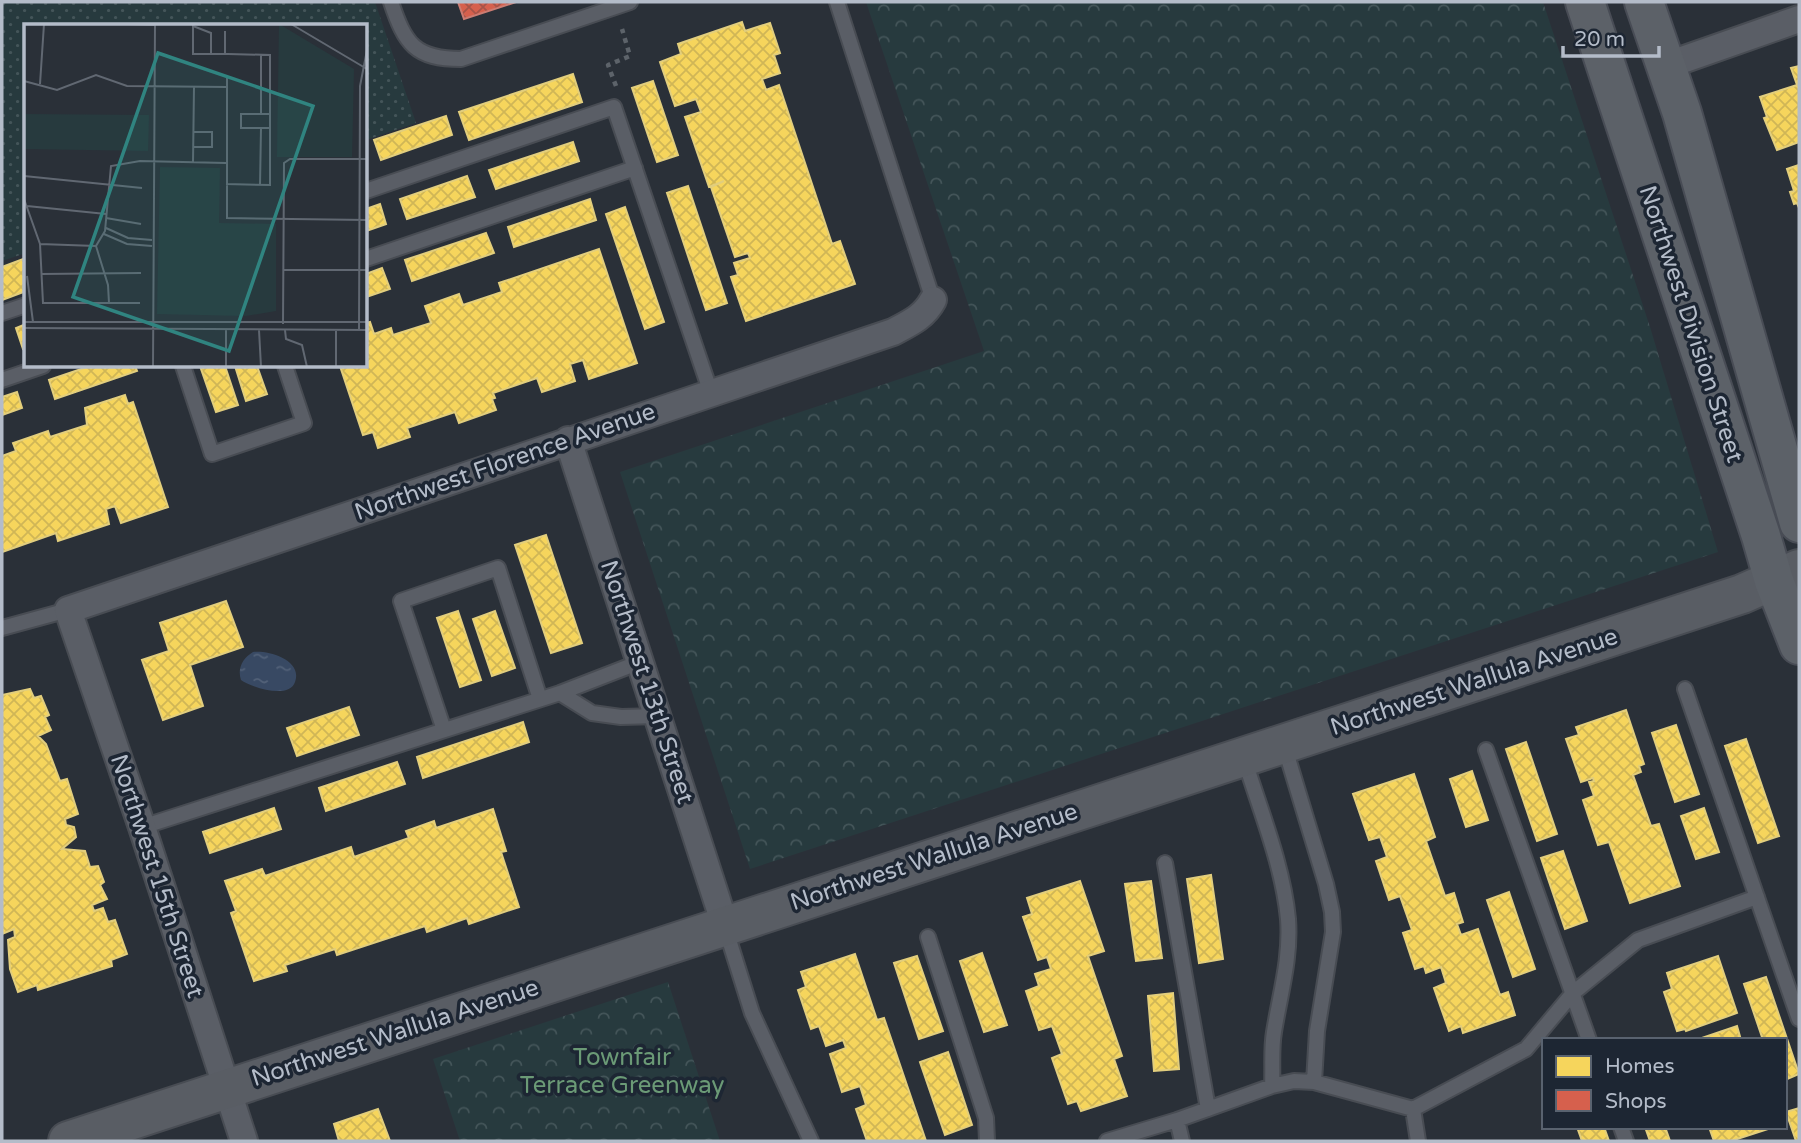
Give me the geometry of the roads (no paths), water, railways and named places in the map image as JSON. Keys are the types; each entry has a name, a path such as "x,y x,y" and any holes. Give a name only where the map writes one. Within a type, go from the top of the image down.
{"main road":[{"name":"Northwest Division Street","path":"1585,2 1757,523 1786,575 1799,645"},
{"name":"Northwest Division Street","path":"1644,2 1682,113 1799,523"}],"street":[{"path":"1665,66 1799,19"},
{"name":"Northwest Florence Avenue","path":"68,610 893,332 918,319 933,300"},
{"name":"Northwest 13th Street","path":"568,440 725,925"},
{"name":"Northwest Wallula Avenue","path":"68,1141 1729,598 1786,575"},
{"name":"Northwest 15th Street","path":"68,610 244,1141"}],"lane":[{"path":"391,2 399,27 409,43 419,52 440,59 461,59 630,2"},
{"path":"836,2 933,300"},
{"path":"368,190 614,107 710,393"},
{"path":"368,258 635,168"},
{"path":"2,313 24,306"},
{"path":"2,380 37,368"},
{"path":"184,368 212,454 304,423 286,368"},
{"path":"444,730 401,601 498,568 540,699"},
{"path":"2,628 68,610"},
{"path":"142,827 560,693 640,662"},
{"path":"1685,689 1799,1019"},
{"path":"560,693 592,713 621,717 659,716"},
{"path":"1283,744 1332,912 1333,932 1317,1031 1314,1082"},
{"path":"1486,750 1588,1038"},
{"path":"1244,756 1279,873 1288,918 1283,995 1274,1034 1272,1086"},
{"path":"1165,863 1208,1109"},
{"path":"1107,1141 1177,1120 1272,1086 1294,1082 1314,1082 1413,1109 1526,1049 1573,993 1638,940 1757,897"},
{"path":"725,925 752,1013 811,1141"},
{"path":"928,937 986,1118 987,1141"},
{"path":"1413,1109 1418,1141"},
{"path":"1177,1120 1182,1141"}],"water":[{"path":"253,652 275,655 289,662 296,674 291,687 278,691 270,690 241,680 242,664"}],"park label":[{"name":"Townfair Terrace Greenway","path":"622,1071"}]}
